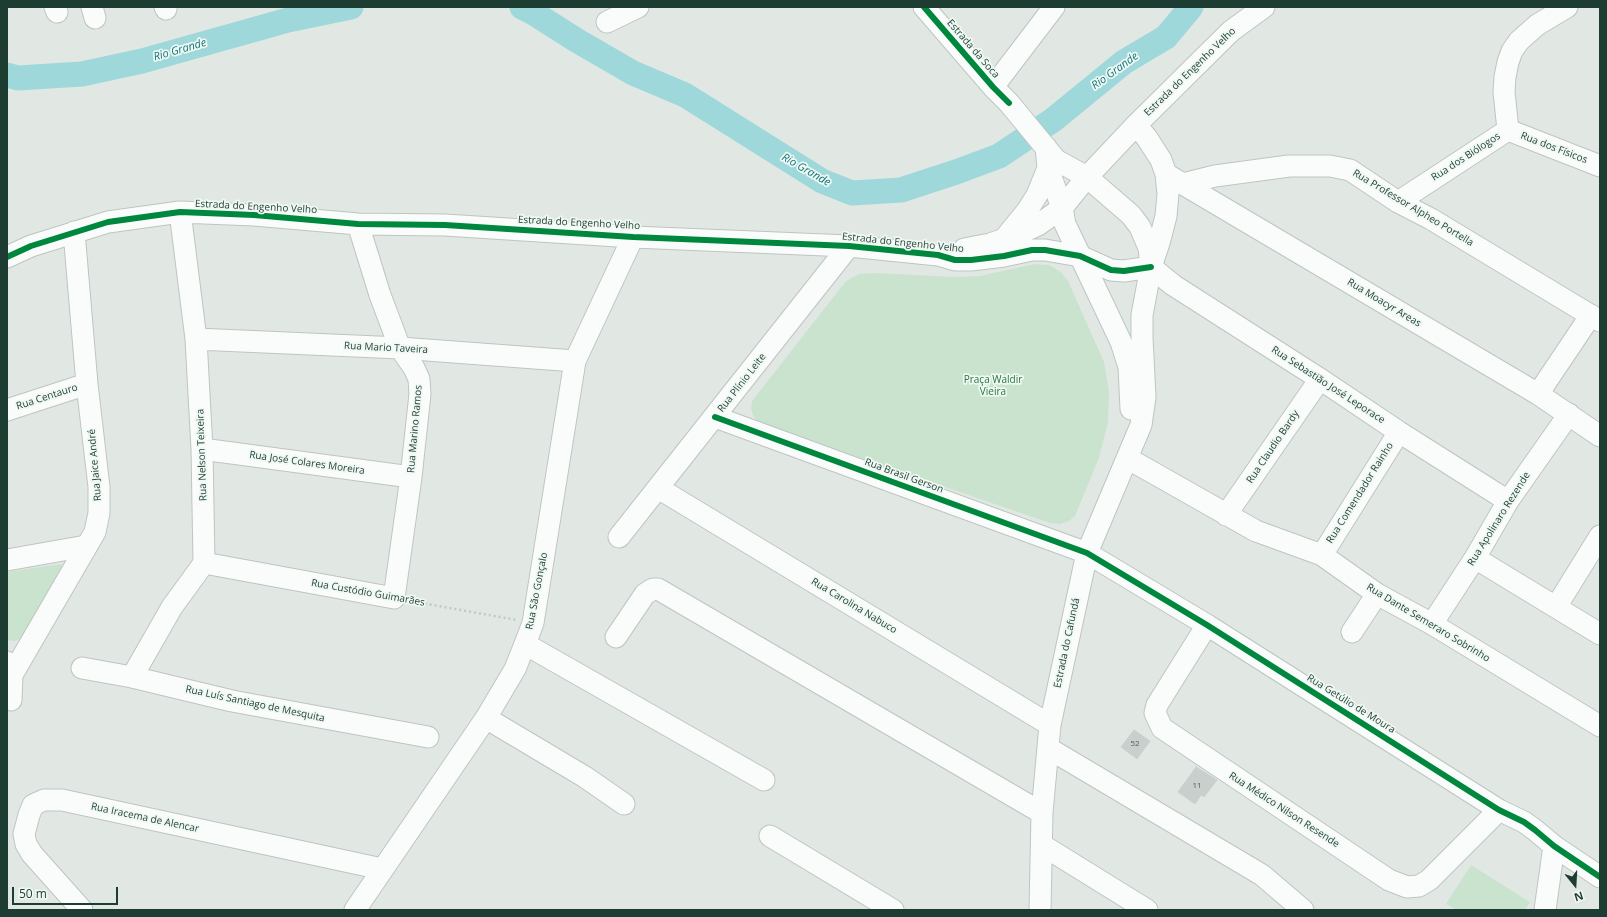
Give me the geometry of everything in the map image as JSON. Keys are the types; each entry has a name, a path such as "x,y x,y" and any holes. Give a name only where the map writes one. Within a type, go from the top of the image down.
{"street":[{"path":"607,22 638,7"},
{"name":"Estrada da Soca","path":"924,7 1009,103 1056,160 1087,177"},
{"path":"994,87 1054,7"},
{"name":"Estrada do Engenho Velho","path":"938,255 990,244 1004,239 1038,225 1062,208 1087,177 1136,125 1231,31 1264,7"},
{"name":"Rua dos Biólogos","path":"1398,202 1508,130 1504,84 1508,62 1512,51 1518,41 1537,25 1567,7"},
{"name":"Estrada do Engenho Velho","path":"7,257 31,246 108,222 180,212 254,215 358,224 445,226 633,237 849,246 938,255 955,260 971,260 1004,256 1032,250 1045,250 1080,256 1111,270 1124,271 1151,267 1160,243 1166,216 1168,194 1174,179 1160,160 1147,138 1136,125"},
{"name":"Rua dos Físicos","path":"1508,130 1600,166"},
{"path":"1042,143 1048,168 1062,208"},
{"name":"Rua Professor Alpheo Portella","path":"1174,179 1214,176 1289,166 1330,166 1350,170 1398,202 1431,219 1595,318"},
{"path":"1004,239 1027,211 1037,195 1048,168"},
{"name":"Estrada do Cafundá","path":"1040,910 1042,813 1050,725 1087,553 1141,425 1145,396 1142,315 1151,267 1149,248 1140,227 1131,215 1087,177"},
{"name":"Rua Moacyr Areas","path":"1174,179 1538,394 1600,436"},
{"name":"Estrada do Cafundá","path":"1062,208 1065,224 1115,325 1129,367 1131,396 1128,454"},
{"name":"Rua Nelson Teixeira","path":"180,212 196,339 202,449 204,563"},
{"name":"Rua Marino Ramos","path":"358,224 380,295 400,348 414,368 419,379 420,394 411,477 394,598"},
{"name":"Rua Jaice André","path":"9,668 95,532 99,514 99,487 87,384 74,232"},
{"name":"Rua São Gonçalo","path":"355,910 486,718 515,669 533,623 575,361 633,237"},
{"name":"Rua Plínio Leite","path":"619,537 849,246"},
{"name":"Rua Sebastião José Leporace","path":"1151,267 1173,285 1320,379 1398,432 1508,501"},
{"path":"1538,394 1595,318"},
{"name":"Rua Mario Taveira","path":"196,339 400,348 575,361"},
{"name":"Rua Claudio Bardy","path":"1226,515 1320,379"},
{"name":"Rua Centauro","path":"7,410 87,384"},
{"name":"Rua Apolinaro Rezende","path":"1432,624 1475,558 1508,501 1568,414"},
{"name":"Rua Brasil Gerson","path":"715,417 1087,553"},
{"name":"Rua Comendador Rainho","path":"1322,555 1398,432"},
{"name":"Rua José Colares Moreira","path":"202,449 411,477"},
{"name":"Rua Dante Semeraro Sobrinho","path":"1128,454 1226,515 1256,531 1322,555 1377,594 1432,624 1600,726"},
{"name":"Rua Carolina Nabuco","path":"658,488 1050,725"},
{"path":"1556,607 1600,536"},
{"path":"7,560 86,546"},
{"name":"Rua Getúlio de Moura","path":"1087,553 1207,625 1499,810 1529,826 1554,846 1600,877"},
{"path":"1475,558 1600,634"},
{"path":"132,677 172,607 204,563"},
{"name":"Rua Custódio Guimarães","path":"204,563 394,598"},
{"path":"616,636 645,594 653,589 658,589 1042,813"},
{"path":"1352,632 1377,594"},
{"name":"Rua Médico Nilson Resende","path":"1207,625 1157,705 1155,713 1162,728 1171,736 1389,880 1408,887 1419,886 1424,883 1434,875 1499,810"},
{"path":"525,644 764,780"},
{"path":"9,668 11,700"},
{"name":"Rua Luís Santiago de Mesquita","path":"82,668 132,677 232,701 428,737"},
{"path":"486,718 585,777 624,804"},
{"path":"1048,748 1262,874 1303,910"},
{"name":"Rua Iracema de Alencar","path":"82,910 32,854 26,844 24,834 33,805 44,800 62,800 382,869"},
{"path":"770,836 893,910"},
{"path":"1042,844 1147,910"},
{"path":"1545,910 1554,846"}],"green space":[{"name":"Praça Waldir Vieira","path":"1035,264 1049,265 1061,272 1068,281 1104,362 1109,391 1108,422 1099,458 1075,516 1069,521 1060,524 1050,523 761,424 754,417 751,409 752,401 846,281 859,274 877,273 954,277 980,276"},
{"path":"61,564 66,567 25,636 15,641 7,640 7,572"},
{"path":"1471,865 1530,902 1525,910 1457,910 1446,904"}],"building":[{"path":"1134,730 1150,741 1137,759 1121,747"},
{"path":"1196,767 1217,780 1204,797 1201,795 1195,804 1178,792"}],"waterway":[{"name":"Rio Grande","path":"7,75 18,78 82,74 142,61 288,20 351,7"},
{"name":"Rio Grande","path":"522,7 633,73 685,95 822,181 852,193 901,190 999,156 1053,120 1124,62 1166,37 1191,7"}],"cycle path":[{"path":"924,7 993,87 1009,103"},
{"path":"7,257 31,246 108,222 180,212 254,215 358,224 445,225 633,237 849,246 938,255 955,260 971,260 1004,256 1032,250 1045,250 1080,256 1111,270 1124,271 1151,267"},
{"path":"715,417 1087,553 1207,625 1499,810 1524,822 1554,846 1600,877"}]}
